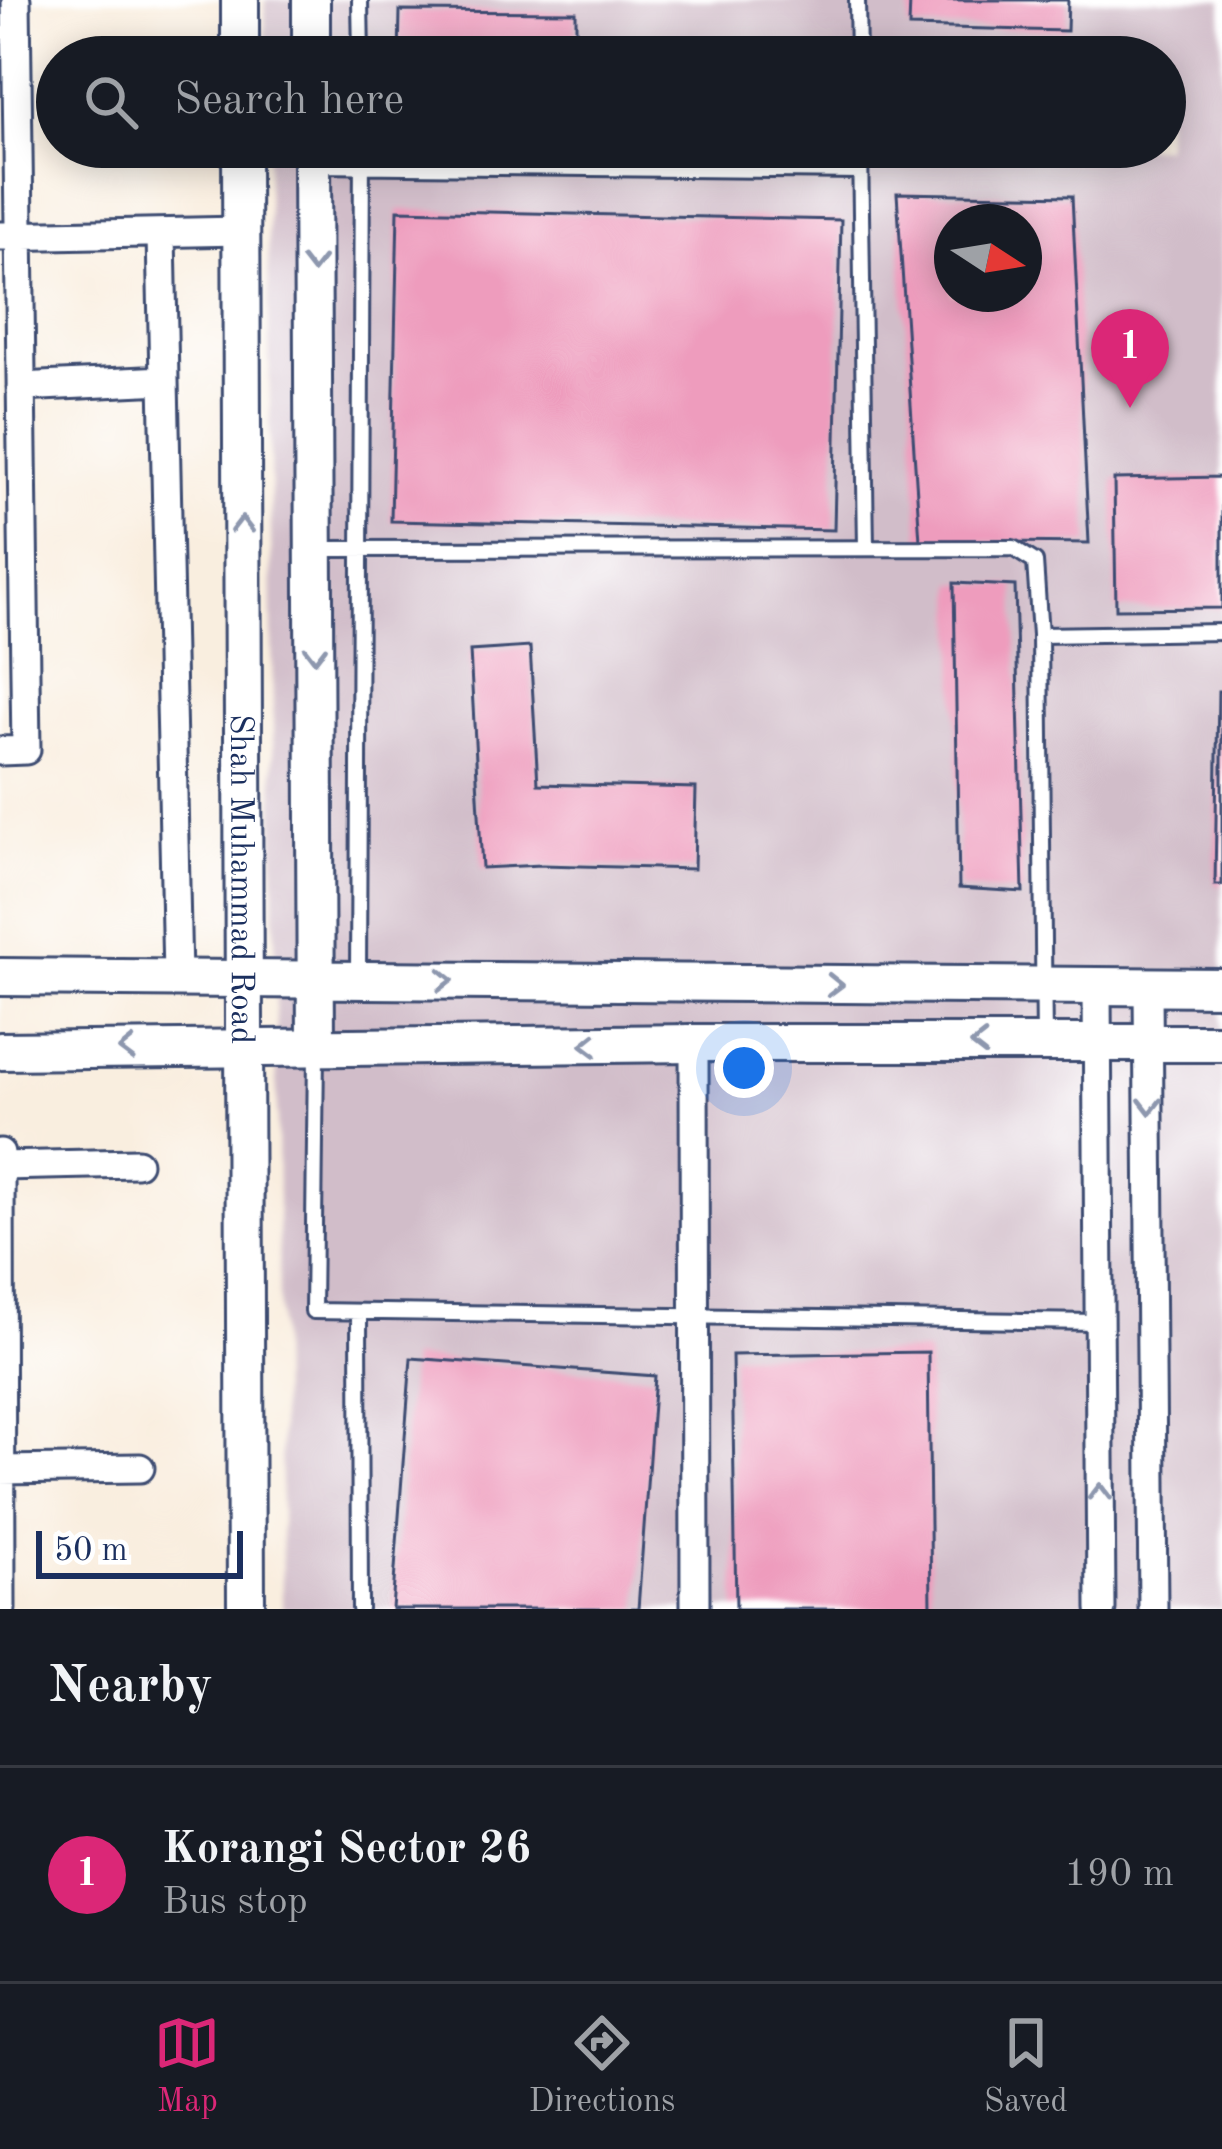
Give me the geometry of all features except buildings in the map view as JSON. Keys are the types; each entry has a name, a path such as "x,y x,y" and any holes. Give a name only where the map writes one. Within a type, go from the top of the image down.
{"street":[{"path":"240,0 240,36"},
{"path":"311,0 311,36"},
{"path":"0,751 26,750 13,647 11,429 21,386 10,333 10,10"},
{"name":"Shah Muhammad Road","path":"241,168 246,1609"},
{"path":"312,168 316,1048"},
{"path":"9,236 241,231"},
{"path":"161,235 176,977"},
{"path":"21,386 164,380"},
{"path":"0,977 1222,987"},
{"path":"1097,988 1101,1609"},
{"path":"1148,988 1153,1609"},
{"path":"694,1043 694,1609"},
{"path":"0,1051 1222,1043"},
{"path":"0,1153 1,1609"},
{"path":"0,1166 137,1163"},
{"path":"2,1470 140,1468"}],"lane":[{"path":"360,0 361,36"},
{"path":"857,0 858,36"},
{"path":"358,979 363,168"},
{"path":"612,168 860,171 866,548"},
{"path":"314,549 1013,548 1027,554 1035,562 1040,634 1044,1045"},
{"path":"1040,634 1222,632"},
{"path":"316,1048 313,1312 1099,1322"},
{"path":"359,1312 360,1609"}],"shaded area":[{"path":"265,0 1222,0 1222,1609 282,1609 267,168 1186,168 1186,36 266,36"}],"place":[{"name":"Korangi Sector 26","path":"1130,408"}]}
